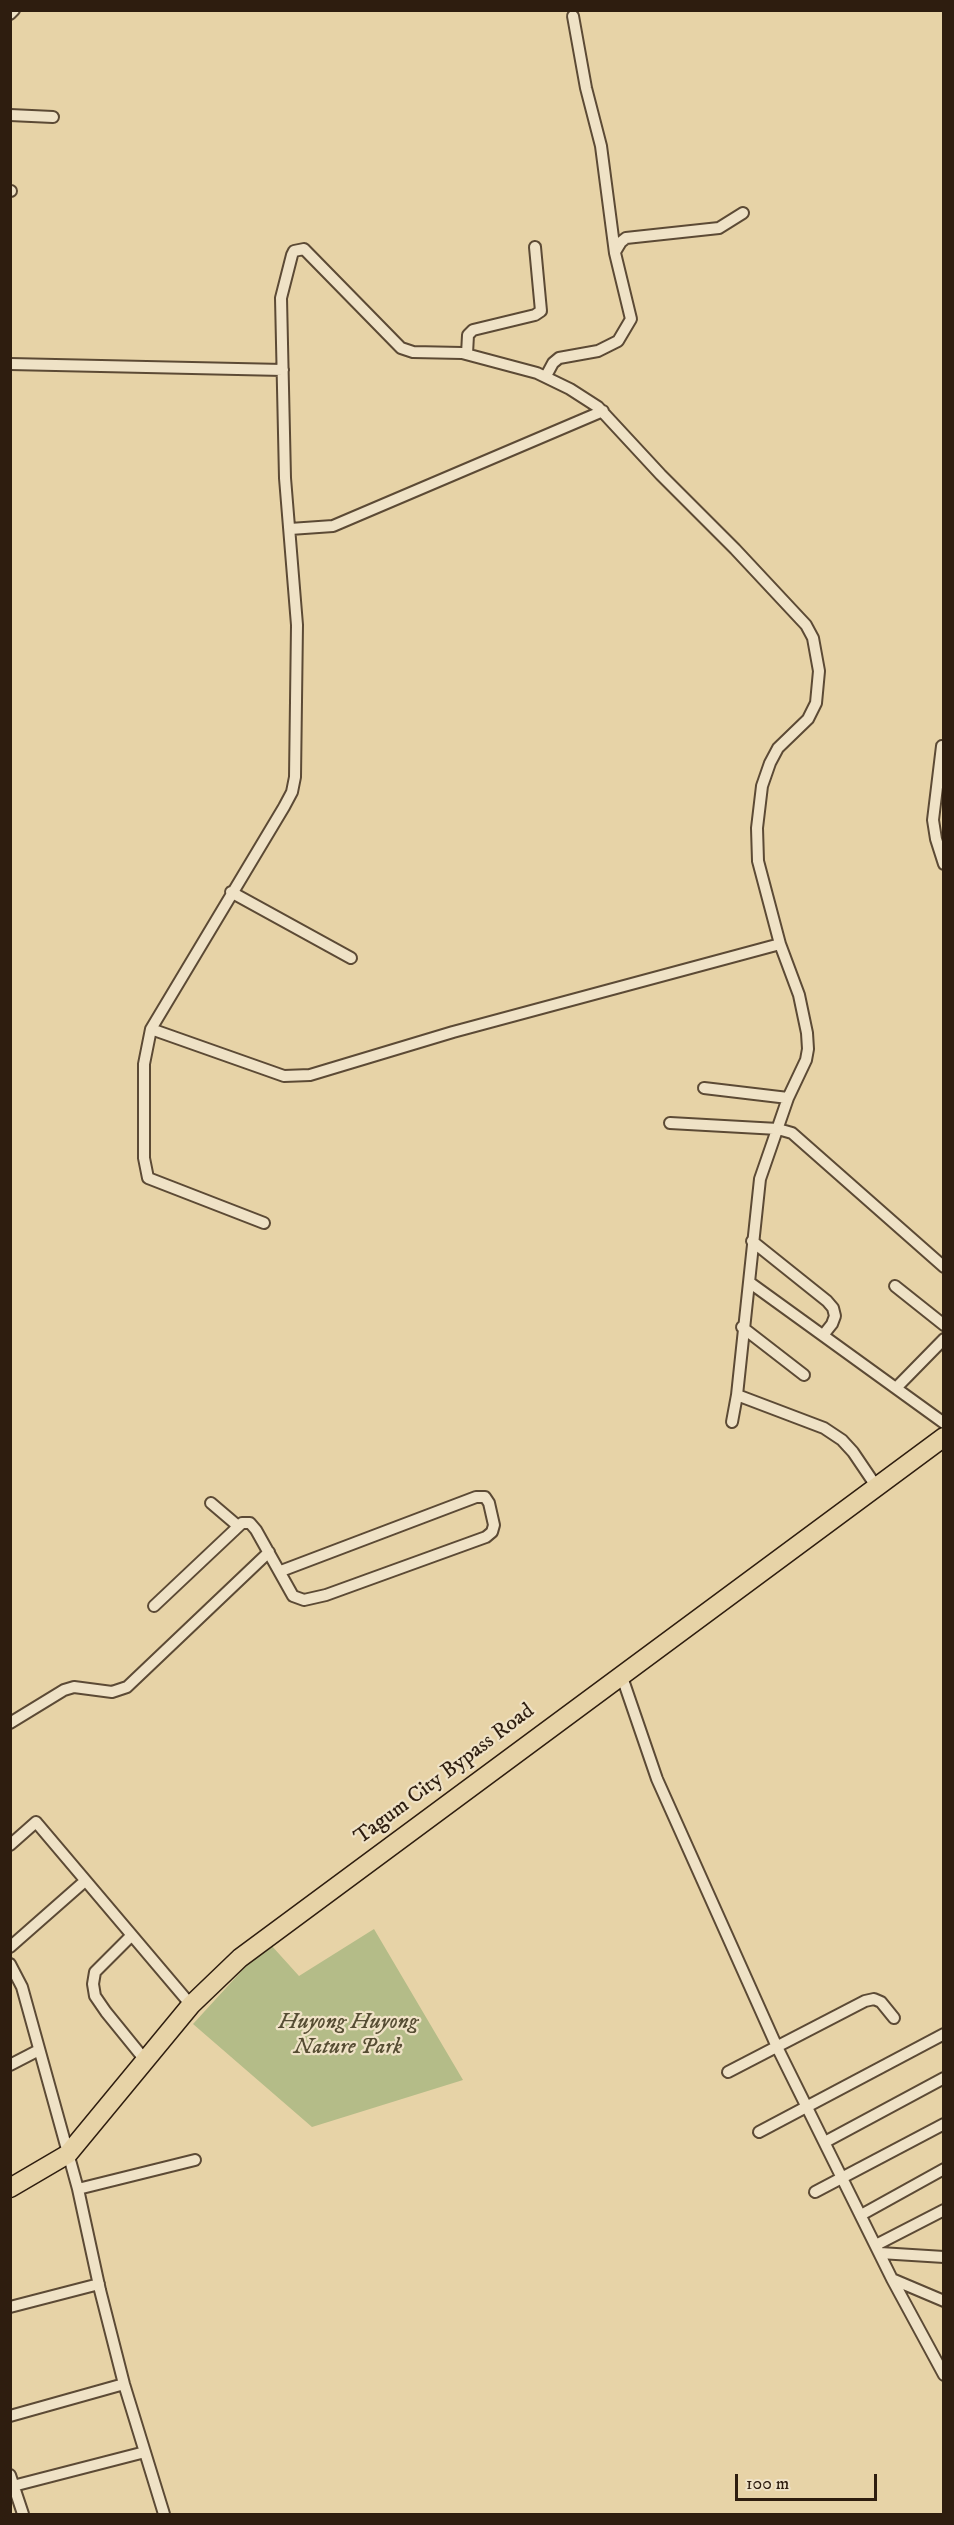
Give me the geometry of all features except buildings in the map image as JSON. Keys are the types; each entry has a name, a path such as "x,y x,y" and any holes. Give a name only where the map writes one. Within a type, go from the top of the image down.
{"main road":[{"name":"Tagum City Bypass Road","path":"10,2188 68,2154 192,2006 248,1952 944,1437"}],"street":[{"path":"10,14 14,10"},
{"path":"546,376 552,363 559,358 598,351 618,341 630,324 631,313 615,253 601,146 586,88 573,16"},
{"path":"10,115 53,117"},
{"path":"615,253 626,238 719,228 743,213"},
{"path":"467,354 468,335 473,330 535,315 541,311 535,247"},
{"path":"264,1223 148,1178 144,1158 144,1064 151,1029 284,807 292,792 295,777 297,625 285,478 282,292 292,255 299,249 308,250 401,348 413,352 467,354 546,376 570,388 603,411 661,475 806,625 813,638 819,671 816,703 808,720 778,748 770,763 762,786 758,828 758,861 780,944 799,995 808,1041 806,1060 788,1098 760,1179 742,1327 737,1395 732,1422"},
{"path":"10,364 283,370"},
{"path":"290,529 333,526 603,411"},
{"path":"942,746 933,820 944,864"},
{"path":"231,892 351,958"},
{"path":"151,1029 284,1076 310,1075 463,1029 780,944"},
{"path":"704,1088 788,1098"},
{"path":"670,1123 778,1129 797,1136 855,1191 944,1267"},
{"path":"752,1241 833,1308 835,1316 824,1334"},
{"path":"749,1282 824,1334 944,1423"},
{"path":"895,1286 944,1325"},
{"path":"742,1327 804,1375"},
{"path":"896,1388 944,1339"},
{"path":"737,1395 824,1428 842,1440 854,1452 876,1486"},
{"path":"154,1606 237,1526 246,1522 250,1523 281,1571 289,1590 298,1600 326,1595 486,1537 492,1532 494,1525 489,1503 485,1497 476,1497 281,1571"},
{"path":"211,1503 237,1526"},
{"path":"10,1724 64,1690 74,1687 112,1692 127,1687 268,1552"},
{"path":"621,1674 657,1779 777,2047 892,2279 944,2375"},
{"path":"10,1845 36,1822 192,2006"},
{"path":"10,1947 85,1881"},
{"path":"131,1936 95,1972 93,1984 95,1996 106,2012 146,2060"},
{"path":"10,1964 21,1987 78,2189 124,2384 164,2514"},
{"path":"728,2072 865,2001 881,2002 894,2018"},
{"path":"759,2133 944,2034"},
{"path":"10,2065 39,2050"},
{"path":"825,2142 944,2078"},
{"path":"815,2192 944,2124"},
{"path":"78,2189 195,2160"},
{"path":"861,2215 944,2169"},
{"path":"878,2249 944,2210"},
{"path":"878,2249 944,2257"},
{"path":"892,2279 944,2301"},
{"path":"10,2307 99,2284"},
{"path":"10,2416 124,2384"},
{"path":"23,2514 12,2480 145,2452"}],"green space":[{"name":"Huyong Huyong Nature Park","path":"374,1929 463,2080 312,2127 193,2024 247,1965 271,1945 299,1976"}]}
